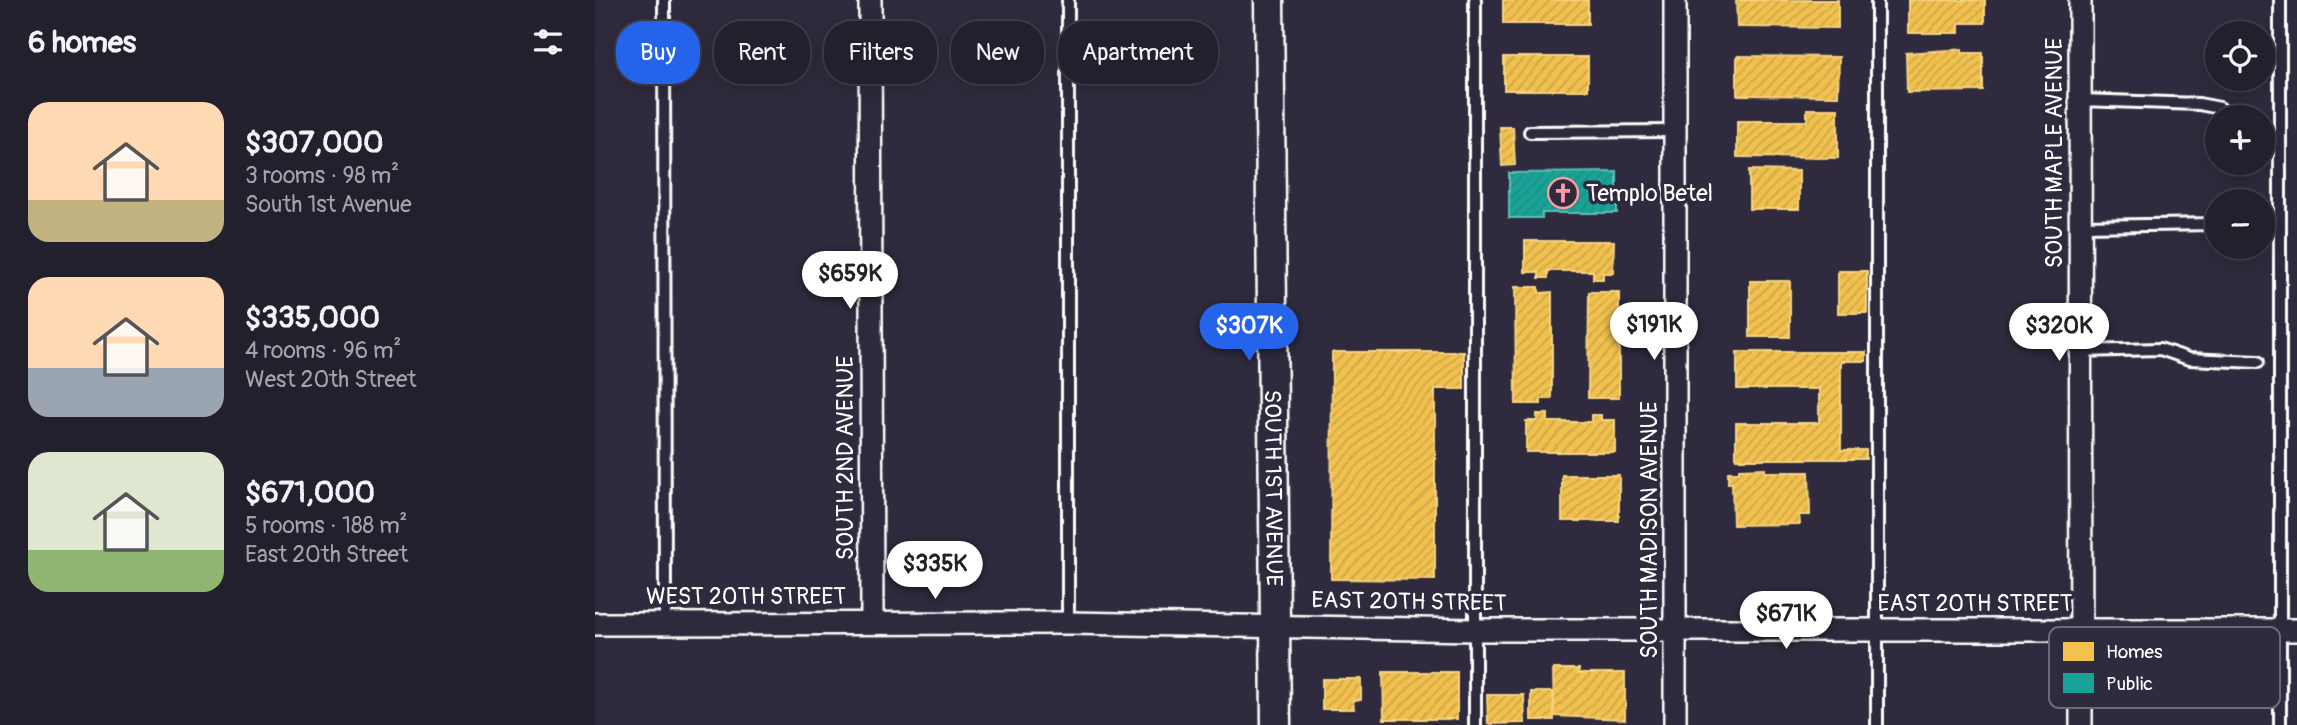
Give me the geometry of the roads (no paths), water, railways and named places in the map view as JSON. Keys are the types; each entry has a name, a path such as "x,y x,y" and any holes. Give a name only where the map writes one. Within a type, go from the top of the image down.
{"street":[{"name":"SOUTH 2ND AVENUE","path":"870,0 872,622"},
{"name":"SOUTH 1ST AVENUE","path":"1269,0 1276,725"},
{"name":"SOUTH MADISON AVENUE","path":"1675,0 1675,725"},
{"name":"SOUTH MAPLE AVENUE","path":"2080,0 2081,627"},
{"name":"WEST 20TH STREET","path":"595,624 872,622 1276,625"},
{"name":"EAST 20TH STREET","path":"1276,625 1475,630 2049,630"}],"lane":[{"path":"664,0 665,623"},
{"path":"1068,0 1068,623"},
{"path":"1475,0 1475,725"},
{"path":"1877,0 1877,725"},
{"path":"2280,0 2289,630 2280,725"},
{"path":"2080,100 2205,105"},
{"path":"1530,132 1675,131"},
{"path":"2080,226 2205,225"},
{"path":"2080,351 2160,349 2189,359 2258,362"}],"place":[{"name":"Templo Betel","path":"1563,193"}]}
